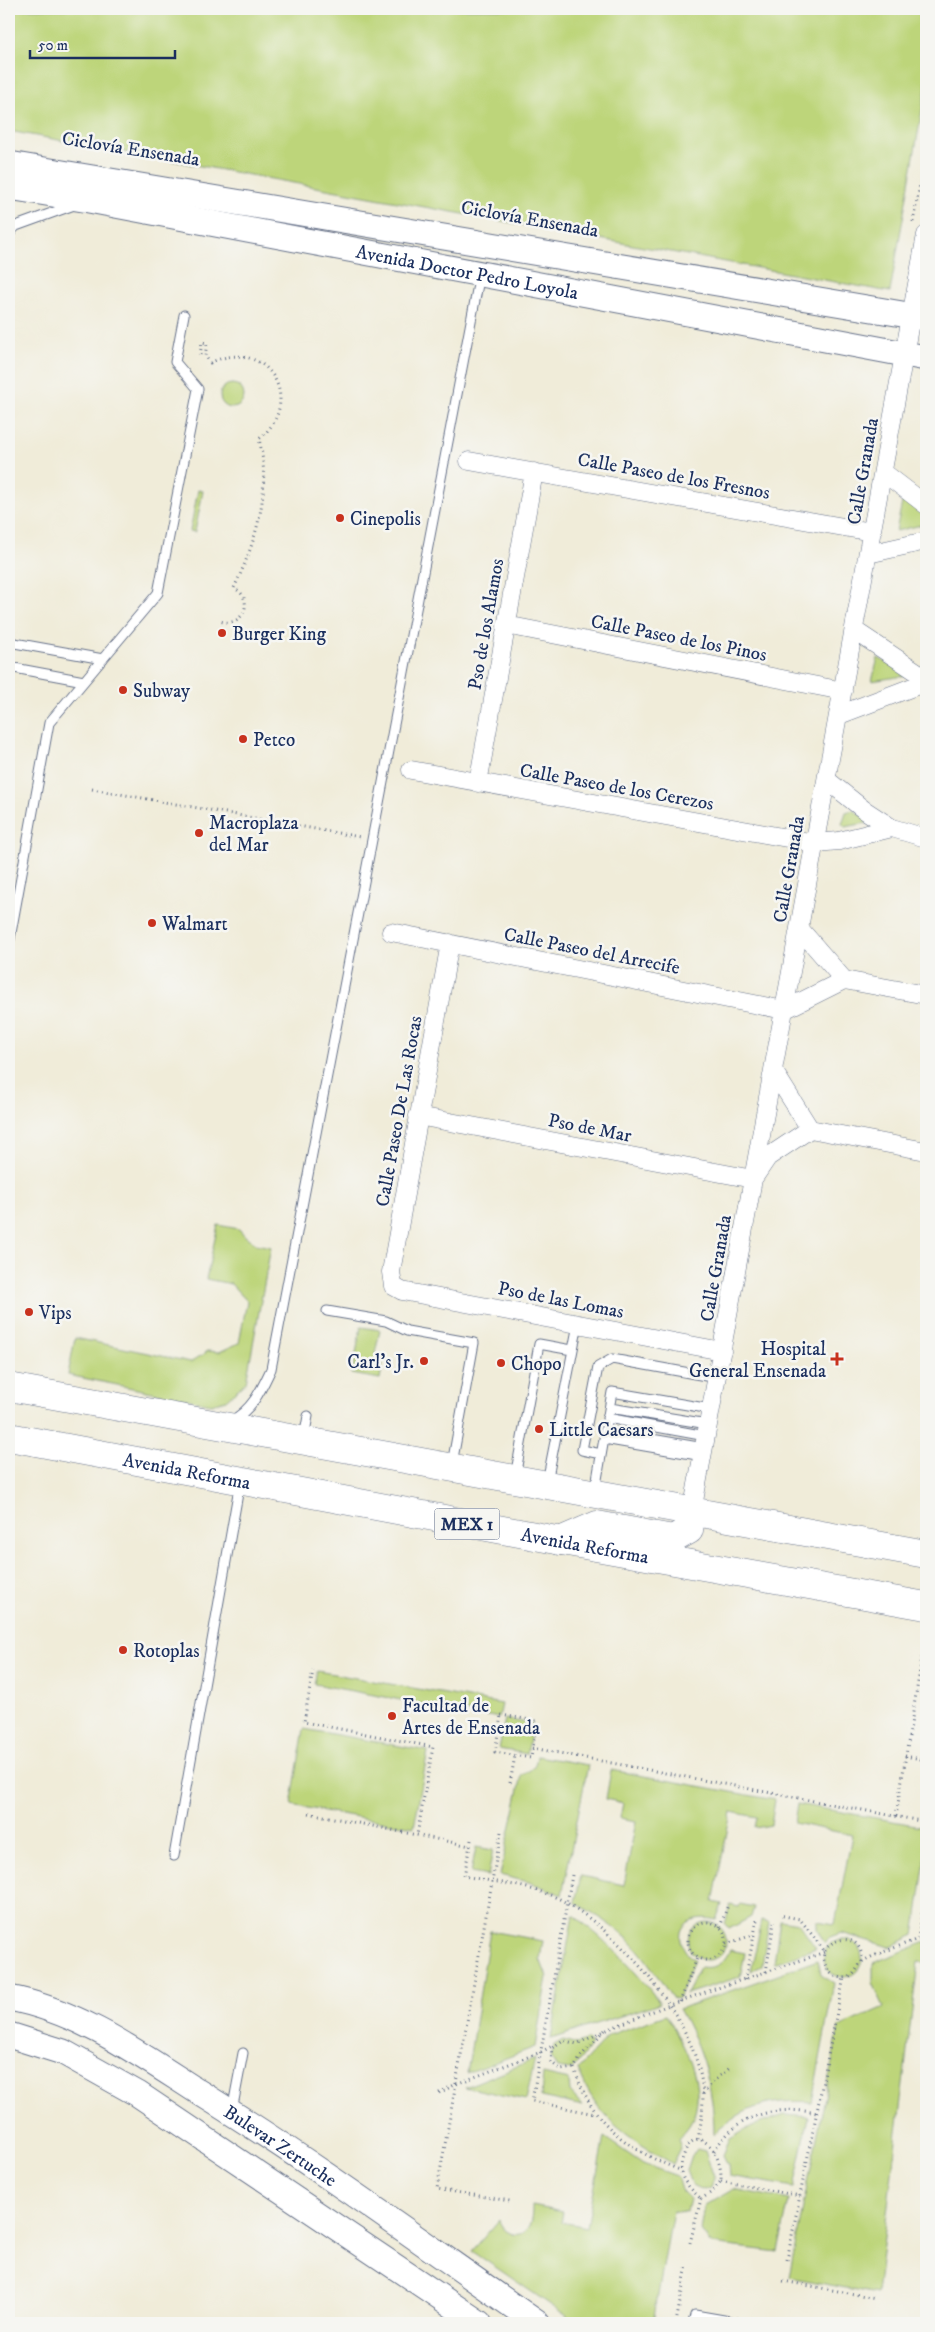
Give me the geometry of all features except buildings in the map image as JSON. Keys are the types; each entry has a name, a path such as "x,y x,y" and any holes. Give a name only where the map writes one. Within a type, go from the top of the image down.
{"highway":[{"path":"9,1387 193,1421 306,1428 451,1467 926,1554"},
{"name":"Avenida Reforma","path":"9,1437 560,1541 926,1606"},
{"path":"560,1541 596,1525 673,1539 689,1530 692,1512"}],"main road":[{"name":"Avenida Doctor Pedro Loyola","path":"16,167 919,317"},
{"name":"Avenida Doctor Pedro Loyola","path":"9,186 915,356"},
{"name":"Bulevar Zertuche","path":"9,1998 28,2002 82,2021 232,2112 537,2323"},
{"name":"Bulevar Zertuche","path":"9,2035 63,2052 138,2094 479,2323"}],"street":[{"name":"Calle Granada","path":"692,1512 883,472 915,356 919,317 919,230"},
{"name":"Calle Paseo de los Fresnos","path":"469,461 872,532"},
{"name":"Pso de los Alamos","path":"478,783 534,472"},
{"path":"883,472 926,505"},
{"path":"868,554 926,541"},
{"name":"Calle Paseo de los Pinos","path":"506,626 843,691"},
{"path":"854,630 926,678"},
{"path":"838,715 871,701 926,682"},
{"name":"Calle Paseo de los Cerezos","path":"411,770 815,843"},
{"path":"826,780 863,809 892,828 926,838"},
{"path":"815,843 839,841 892,828"},
{"path":"799,928 844,980"},
{"name":"Calle Paseo del Arrecife","path":"391,932 784,1010"},
{"name":"Calle Paseo De Las Rocas","path":"393,1286 391,1272 450,943"},
{"path":"784,1010 844,980 926,995"},
{"path":"773,1070 810,1129"},
{"name":"Pso de Mar","path":"418,1116 753,1179"},
{"path":"753,1179 768,1157 810,1129 926,1151"},
{"name":"Pso de las Lomas","path":"393,1286 402,1291 722,1351"}],"lane":[{"path":"9,234 16,226 90,200"},
{"path":"193,1421 228,1423 241,1415 255,1401 271,1368 480,274"},
{"path":"9,944 49,724 158,593 198,389 176,362 184,315"},
{"path":"9,642 103,659"},
{"path":"9,667 84,681"},
{"path":"326,1311 386,1322 407,1331 474,1343 451,1467"},
{"path":"546,1485 578,1324"},
{"path":"515,1479 539,1344 572,1350"},
{"path":"607,1424 582,1450 598,1367 612,1359 717,1378"},
{"path":"595,1493 612,1392 707,1434"},
{"path":"607,1424 707,1434"},
{"path":"607,1424 707,1434"},
{"path":"607,1424 707,1434"},
{"path":"174,1856 241,1481"},
{"path":"232,2112 243,2053"},
{"path":"693,2323 695,2315 741,2323"}],"path":[{"path":"919,230 926,151"},
{"path":"200,355 202,342 207,343 205,356 210,363 222,357 235,355 248,357 260,362 274,376 281,396 277,420 270,431 259,439 264,459 263,497 250,552 234,588 242,595 246,608 241,617 234,622 220,621"},
{"path":"92,789 372,839"},
{"path":"896,1816 926,1633"},
{"path":"313,1670 304,1722 433,1747 416,1835"},
{"path":"501,1715 537,1721 532,1748 530,1758 495,1752 501,1715"},
{"path":"532,1748 926,1822"},
{"path":"510,1782 515,1756"},
{"path":"905,1756 926,1760"},
{"path":"309,1813 470,1846"},
{"path":"501,1832 437,2189 510,2201"},
{"path":"471,1840 464,1876 515,1886 567,1903 626,1952 650,1977 670,2006 697,2060 703,2094 698,2139"},
{"path":"572,1875 532,2101 595,2114"},
{"path":"918,1939 926,1888"},
{"path":"720,1927 728,1905"},
{"path":"439,2093 456,2084 541,2052 563,2040 577,2044 605,2030 680,2002 825,1952 837,1940 848,1940 860,1951 862,1962 856,1973 838,1977 828,1970 825,1964 825,1952 800,1919 779,1915"},
{"path":"745,1980 757,1920"},
{"path":"704,1922 715,1924 720,1927 726,1938 726,1945 724,1950 715,1959 698,1958 689,1949 688,1936 690,1931 704,1922"},
{"path":"766,1972 774,1922"},
{"path":"726,1945 754,1935"},
{"path":"862,1962 926,1936"},
{"path":"680,2002 698,1958"},
{"path":"787,2260 844,1977"},
{"path":"605,2030 581,2056 574,2068 582,2092 595,2114 642,2154 680,2170"},
{"path":"554,2044 550,2053 551,2062 561,2070 574,2068"},
{"path":"703,2094 715,2080 731,2067"},
{"path":"714,2151 728,2132 751,2116 785,2109 817,2112"},
{"path":"690,2243 701,2199 712,2192 721,2181 722,2174 710,2145 698,2139 692,2140 686,2148 679,2166 690,2188 701,2199"},
{"path":"721,2181 800,2196"},
{"path":"676,2323 687,2265"},
{"path":"783,2282 876,2298"}],"green space":[{"path":"9,9 926,9 926,88 890,292 9,131"},
{"path":"232,384 241,387 244,396 241,405 232,408 223,405 220,396 223,387"},
{"path":"198,490 203,491 195,532 190,531"},
{"path":"903,498 926,516 926,524 896,531"},
{"path":"878,658 910,675 872,681"},
{"path":"853,810 872,822 845,827 842,824 846,812"},
{"path":"218,1225 239,1229 256,1244 271,1247 246,1382 226,1400 211,1404 68,1375 75,1338 191,1362 208,1351 219,1352 239,1343 247,1301 231,1284 206,1279"},
{"path":"361,1327 380,1330 375,1354 384,1356 380,1379 352,1374"},
{"path":"317,1671 502,1704 499,1718 314,1684"},
{"path":"505,1719 533,1724 527,1754 499,1749"},
{"path":"304,1729 428,1751 414,1827 291,1805"},
{"path":"537,1756 588,1765 562,1895 532,1883 500,1875 522,1775 536,1763"},
{"path":"611,1770 775,1800 771,1825 755,1828 757,1817 731,1812 713,1902 722,1904 716,1920 695,1919 682,1928 682,1943 686,1952 694,1960 678,1998 673,1999 647,1961 629,1940 575,1902 581,1876 624,1885 636,1821 620,1818 623,1803 606,1799"},
{"path":"797,1804 926,1827 926,1853 914,1935 890,1947 841,1933 830,1937 825,1944 817,1929 817,1921 835,1924 852,1835 794,1823"},
{"path":"476,1847 493,1850 488,1876 471,1873"},
{"path":"740,1904 754,1907 751,1917 729,1929 725,1924 730,1905 739,1907"},
{"path":"573,1915 620,1956 660,2003 551,2039"},
{"path":"762,1920 769,1922 762,1966 751,1971"},
{"path":"780,1920 798,1923 816,1948 774,1963"},
{"path":"707,1922 721,1927 726,1941 721,1955 707,1960 693,1955 688,1941 693,1927"},
{"path":"490,1931 543,1941 540,1959 547,1977 535,2047 467,2073"},
{"path":"843,1939 850,1940 856,1945 861,1951 861,1965 856,1971 850,1976 843,1977 836,1976 830,1971 825,1965 824,1958 825,1951 830,1945 836,1940"},
{"path":"926,1942 926,1963 918,1962 877,2294 789,2277 839,2027 884,2007 873,1983 873,1963"},
{"path":"730,1950 745,1953 740,1977 686,1994 700,1967 718,1965 725,1959"},
{"path":"818,1960 821,1975 834,1983 812,2102 797,2101 759,2106 736,2117 714,2134 712,2101 705,2069 694,2039 679,2009"},
{"path":"666,2015 687,2053 696,2082 697,2097 695,2111 690,2124 678,2139 681,2148 673,2164 628,2135 605,2115 586,2087 578,2069 609,2035"},
{"path":"563,2040 577,2044 588,2040 591,2044 570,2070 557,2068 550,2057 554,2045"},
{"path":"535,2059 526,2100 465,2087"},
{"path":"543,2074 569,2080 570,2092 583,2106 541,2097"},
{"path":"785,2115 809,2117 794,2187 729,2176 728,2165 723,2155 730,2139 752,2126"},
{"path":"604,2137 643,2164 677,2176 681,2190 690,2199 687,2212 673,2211 653,2323 577,2323 472,2251 499,2220 504,2229 512,2234 526,2231 531,2221 532,2206 563,2212 561,2222 587,2227"},
{"path":"697,2149 705,2151 714,2177 710,2188 703,2190 693,2185 686,2170 691,2155"},
{"path":"733,2189 789,2200 778,2252 711,2244 701,2231 705,2205"}],"place":[{"name":"Cinepolis","path":"340,518"},
{"name":"Burger King","path":"222,633"},
{"name":"Subway","path":"123,690"},
{"name":"Petco","path":"243,739"},
{"name":"Macroplaza del Mar","path":"199,833"},
{"name":"Walmart","path":"152,923"},
{"name":"Vips","path":"29,1312"},
{"name":"Hospital General Ensenada","path":"837,1359"},
{"name":"Carl's Jr.","path":"424,1361"},
{"name":"Chopo","path":"501,1363"},
{"name":"Little Caesars","path":"539,1429"},
{"name":"Rotoplas","path":"123,1650"},
{"name":"Facultad de Artes de Ensenada","path":"392,1716"}]}
